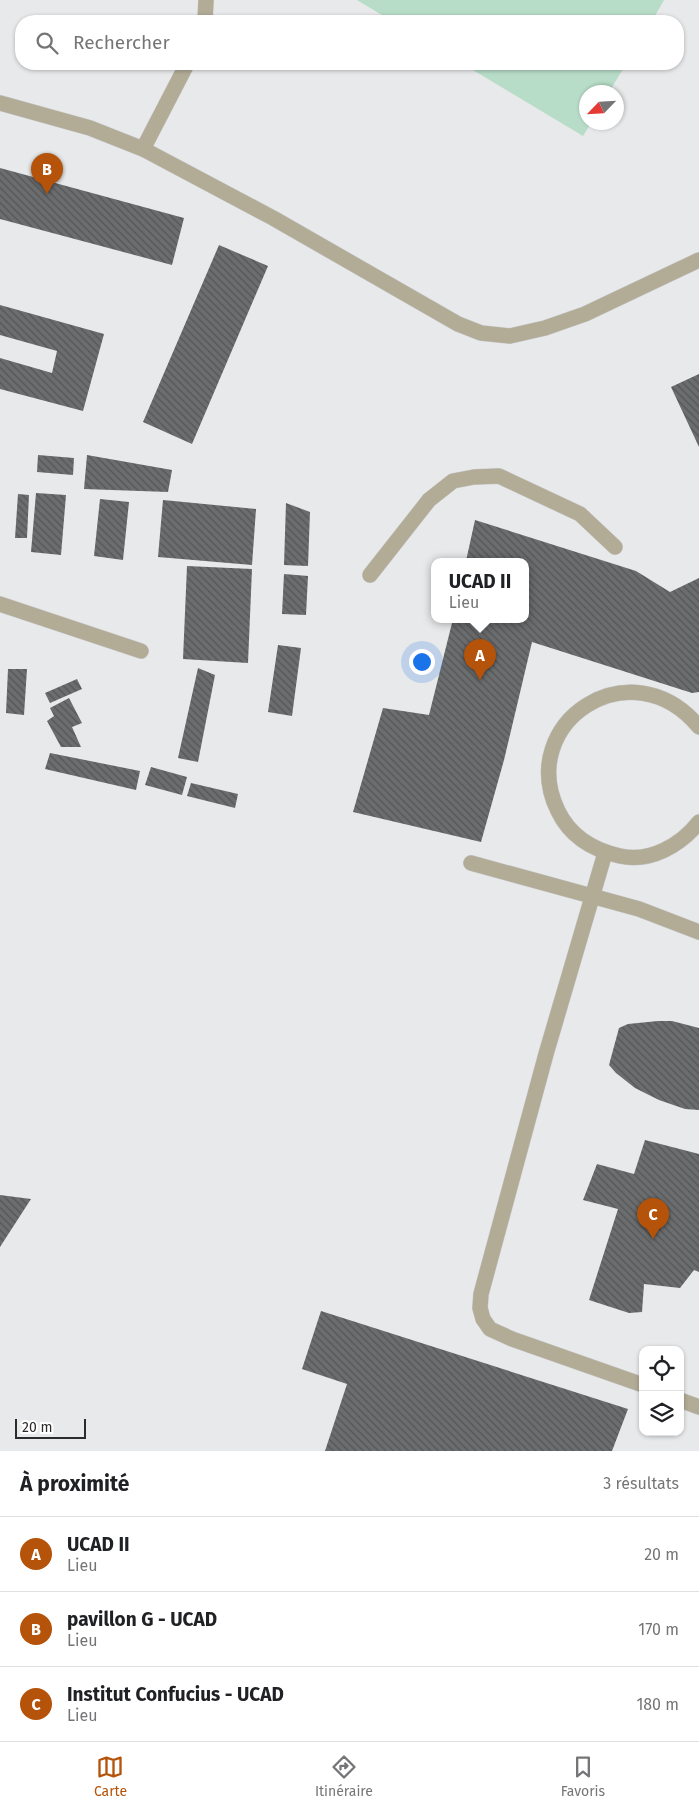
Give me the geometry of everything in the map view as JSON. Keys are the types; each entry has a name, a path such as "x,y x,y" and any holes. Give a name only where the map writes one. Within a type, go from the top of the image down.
{"street":[{"path":"205,15 206,0"},
{"path":"143,149 184,70"},
{"path":"0,103 90,128 143,149 273,218 458,324 481,334 510,336 545,328 585,314 699,260"},
{"path":"370,575 429,500 453,481 474,476 499,476 580,514 615,547"},
{"path":"0,604 141,651"},
{"path":"699,727 689,715 674,704 657,696 629,692 602,696 586,705 572,717 561,731 553,748 549,766 549,785 554,803 562,819 574,834 589,845 606,853 623,857 642,857 660,852 676,844 691,832 699,822"},
{"path":"606,853 546,1054 481,1294 480,1308 483,1319 490,1329 512,1339 639,1384"},
{"path":"471,863 639,909 699,932"},
{"path":"684,1401 699,1407"}],"green space":[{"path":"357,0 664,0 655,15 382,15"},
{"path":"473,70 622,70 613,85 579,85 579,130 587,130 583,136"}],"building":[{"path":"0,168 184,218 172,265 0,219"},
{"path":"219,245 268,266 192,444 143,422"},
{"path":"0,305 104,334 83,411 0,389 0,358 52,373 57,351 0,335"},
{"path":"699,374 699,447 671,387"},
{"path":"38,455 74,458 73,475 37,472"},
{"path":"87,455 172,470 168,492 84,489"},
{"path":"36,493 66,495 61,555 31,552"},
{"path":"18,494 29,495 27,538 15,538"},
{"path":"100,499 129,502 123,560 94,556"},
{"path":"163,500 256,509 252,565 158,557"},
{"path":"286,503 310,512 308,566 284,565"},
{"path":"475,520 636,571 670,592 699,578 699,692 692,693 532,642 504,760 481,842 353,812 383,708 429,715 452,623 529,623 529,558 467,558"},
{"path":"187,566 252,569 248,663 183,659"},
{"path":"284,574 308,576 306,615 282,614"},
{"path":"278,645 301,648 292,716 268,712"},
{"path":"198,668 215,675 198,762 178,758"},
{"path":"8,669 27,669 24,715 6,713"},
{"path":"77,679 82,689 50,703 45,693"},
{"path":"69,698 82,723 72,727 81,747 61,747 47,721 54,716 50,708"},
{"path":"50,753 140,771 136,790 45,769"},
{"path":"151,767 187,777 182,795 145,785"},
{"path":"191,783 238,794 235,808 187,796"},
{"path":"672,1021 699,1028 699,1110 685,1109 659,1100 635,1088 609,1065 619,1028 628,1024"},
{"path":"645,1140 699,1154 699,1272 694,1270 680,1288 644,1284 642,1312 629,1313 589,1300 618,1209 583,1200 597,1164 634,1174"},
{"path":"0,1195 31,1199 0,1247"},
{"path":"321,1311 628,1409 612,1451 325,1451 347,1384 302,1369"}],"place":[{"name":"pavillon G - UCAD","path":"47,194"},
{"name":"UCAD II","path":"480,680"},
{"name":"Institut Confucius - UCAD","path":"653,1239"}]}
